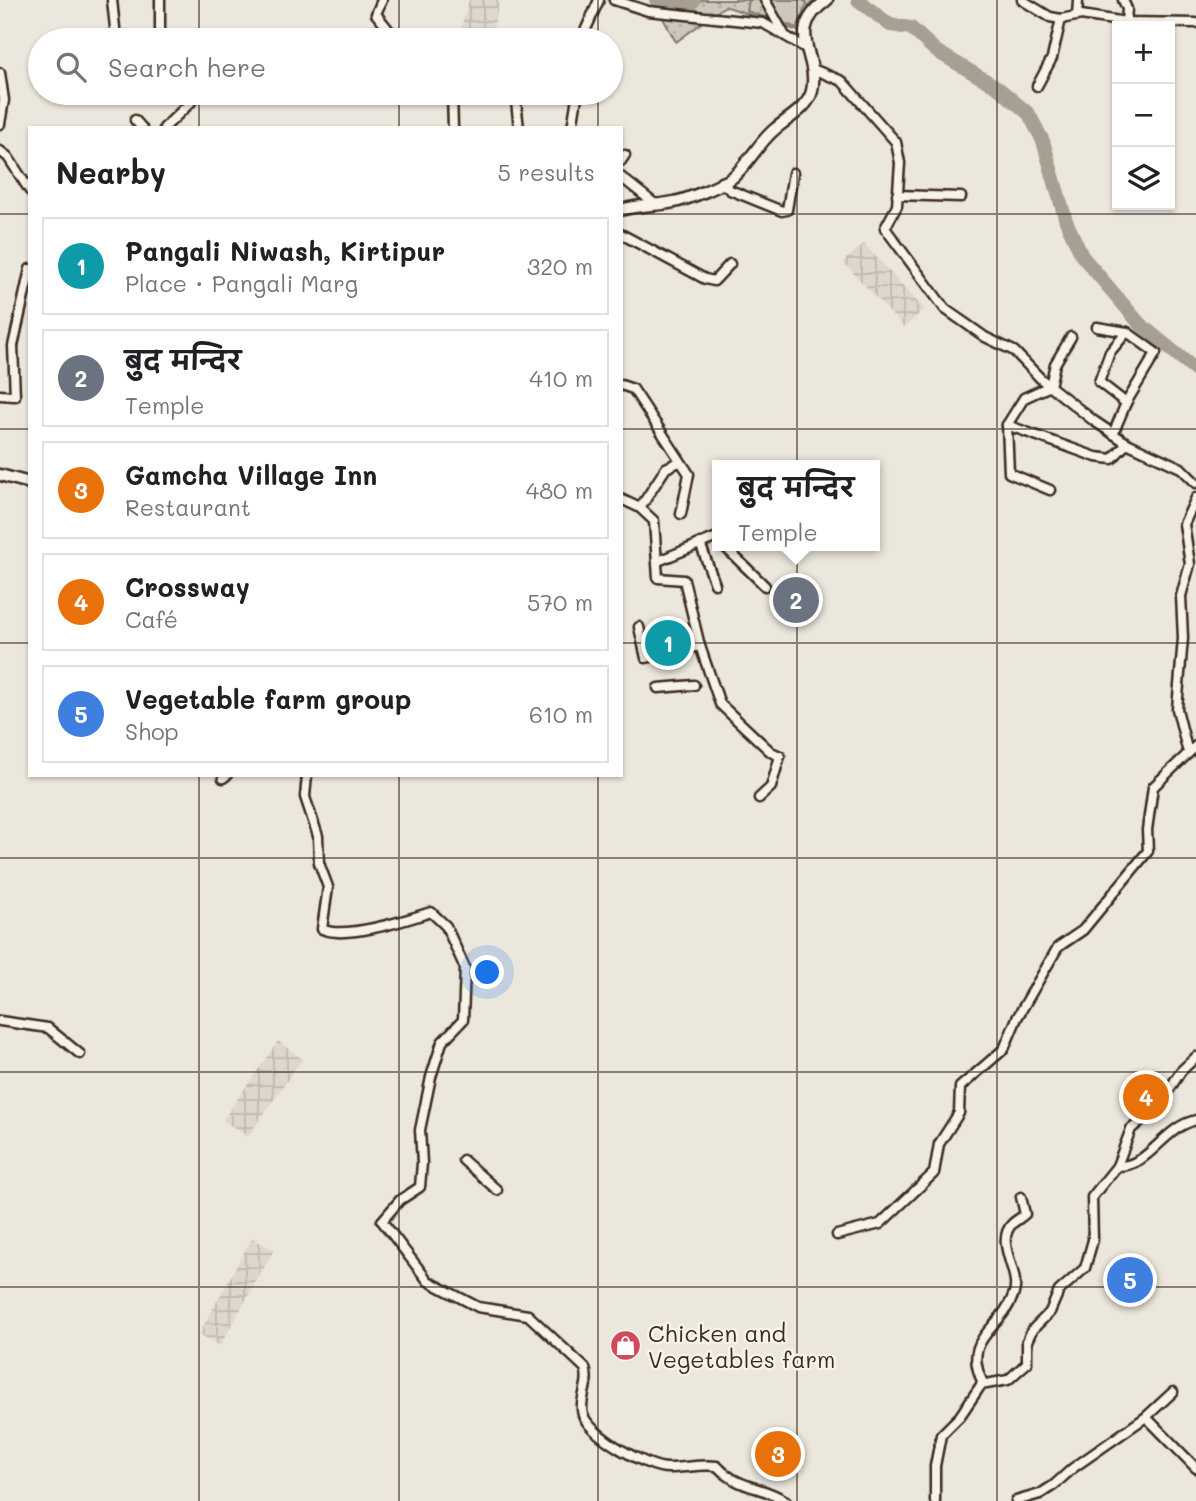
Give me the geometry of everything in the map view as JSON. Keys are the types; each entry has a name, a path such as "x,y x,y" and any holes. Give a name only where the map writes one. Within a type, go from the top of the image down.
{"street":[{"path":"112,0 115,28"},
{"path":"160,0 160,28"},
{"path":"382,0 376,14 386,28"},
{"path":"585,28 598,0"},
{"path":"614,0 648,11 763,23 804,47 815,70 812,94 803,107 772,131 732,177 676,202 639,204 623,209"},
{"path":"765,0 784,34"},
{"path":"804,47 809,20 815,9 827,0"},
{"path":"1022,0 1050,17 1061,19 1077,16 1118,21"},
{"path":"1077,16 1079,0"},
{"path":"1123,0 1127,9 1126,21"},
{"path":"1037,86 1052,58 1061,19"},
{"path":"1175,23 1196,23"},
{"path":"815,70 842,81 896,142 900,163 897,205 885,228 945,309 985,337 1014,351 1050,386 1113,435 1181,468 1196,483"},
{"path":"0,73 4,100 0,124"},
{"path":"166,126 188,105"},
{"path":"452,105 453,126"},
{"path":"516,105 519,126"},
{"path":"572,126 576,105"},
{"path":"135,120 140,126"},
{"path":"0,151 8,157 28,188"},
{"path":"721,182 730,190 759,203 787,210 793,173"},
{"path":"623,179 655,204"},
{"path":"897,195 961,197"},
{"path":"623,235 705,279 714,281 730,264"},
{"path":"0,395 15,396 13,346 28,278"},
{"path":"1097,327 1127,332 1156,353 1126,403 1113,435"},
{"path":"1126,403 1099,382 1110,352 1127,332"},
{"path":"1050,386 1055,364 1070,337"},
{"path":"623,386 633,389 679,455 679,462 689,474 681,514"},
{"path":"1050,386 1029,393 1007,425 1009,473 1050,490"},
{"path":"1007,425 1096,457 1112,459 1127,443"},
{"path":"640,508 666,468 679,462"},
{"path":"0,471 28,482"},
{"path":"1195,748 1186,749 1177,707 1183,638 1181,596 1190,564 1184,524 1196,498"},
{"path":"623,500 640,508 654,521 658,578 684,580 700,646 724,709 771,752 780,756 771,787 759,798"},
{"path":"658,561 712,539"},
{"path":"699,543 715,584"},
{"path":"729,551 765,586"},
{"path":"639,627 646,657 700,646"},
{"path":"658,688 694,685"},
{"path":"837,1235 880,1224 934,1173 939,1144 959,1113 960,1087 1004,1049 1017,1018 1058,947 1083,930 1148,851 1147,830 1153,787 1195,748"},
{"path":"307,777 304,797 318,836 319,863 328,887 322,929 330,933 353,933 431,912 446,926 466,968 463,1020 442,1042 420,1130 420,1187 400,1200 382,1221 428,1281 478,1307 528,1315 585,1368 588,1376 582,1412 588,1425 608,1441 666,1468 702,1464 717,1466 729,1479 749,1489 768,1490 786,1501"},
{"path":"0,1021 48,1028 80,1054"},
{"path":"934,1501 936,1459 941,1435 960,1416 972,1394 984,1383 1009,1380 1020,1372 1028,1359 1027,1341 1032,1330 1050,1312 1059,1290 1086,1268 1093,1240 1092,1197 1116,1166 1131,1129 1158,1107 1181,1070 1196,1057"},
{"path":"1116,1166 1130,1167 1139,1162 1164,1136 1196,1120"},
{"path":"463,1160 497,1190"},
{"path":"984,1383 975,1362 976,1351 985,1334 999,1321 1016,1290 1007,1240 1013,1223 1025,1214 1021,1197"},
{"path":"1016,1501 1040,1494 1054,1485 1073,1468 1146,1417 1172,1392"},
{"path":"1146,1417 1196,1468"}],"shaded area":[{"path":"469,0 500,0 493,28 461,28"},
{"path":"864,244 924,309 904,328 843,262"},
{"path":"278,1041 302,1059 248,1137 223,1120"},
{"path":"252,1238 274,1250 220,1346 199,1334"}],"green space":[{"path":"653,0 816,0 810,4 798,31 725,6 676,42"},
{"path":"749,0 802,0 807,3 797,28 747,11"}],"waterway":[{"path":"656,0 688,8 694,0"},
{"path":"858,0 890,25 911,28 936,51 997,87 1029,114 1043,141 1066,221 1082,256 1140,324 1196,370"}],"place":[{"name":"बुद मन्दिर","path":"796,600"},
{"name":"Pangali Niwash, Kirtipur","path":"668,643"},
{"name":"Crossway","path":"1146,1097"},
{"name":"Vegetable farm group","path":"1130,1280"},
{"name":"Chicken and Vegetables farm","path":"625,1346"},
{"name":"Gamcha Village Inn","path":"778,1454"}]}
